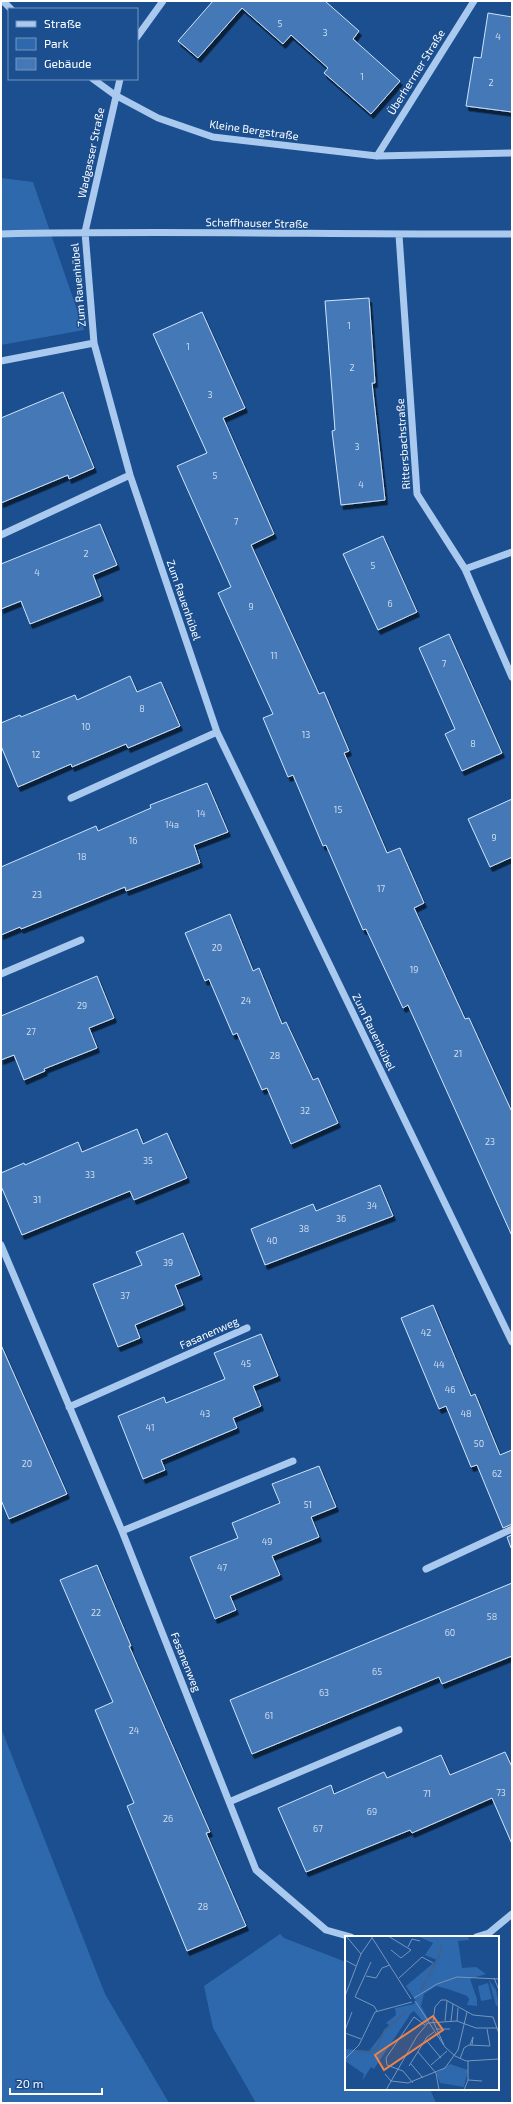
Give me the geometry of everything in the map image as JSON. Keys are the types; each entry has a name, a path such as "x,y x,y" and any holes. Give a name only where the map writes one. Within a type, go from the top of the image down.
{"street":[{"path":"138,36 163,1"},
{"name":"Überherrner Straße","path":"377,156 474,1"},
{"name":"Kleine Bergstraße","path":"95,80 115,95 158,118 213,137 377,156"},
{"name":"Wadgasser Straße","path":"85,232 115,95 120,80"},
{"path":"377,156 512,153"},
{"name":"Schaffhauser Straße","path":"1,234 85,232 399,235 512,234"},
{"name":"Zum Rauenhübel","path":"85,232 94,344 130,475 217,732 512,1342"},
{"name":"Rittersbachstraße","path":"399,235 417,494 465,569 512,677"},
{"path":"1,361 94,344"},
{"path":"1,535 130,475"},
{"path":"465,569 512,552"},
{"path":"71,798 217,732"},
{"path":"1,974 81,940"},
{"name":"Fasanenweg","path":"1,1245 122,1531 256,1870 326,1930 347,1936"},
{"name":"Fasanenweg","path":"69,1407 247,1328"},
{"path":"122,1531 292,1461"},
{"path":"426,1569 512,1529"},
{"path":"229,1802 399,1730"},
{"path":"479,1936 489,1933 512,1914"}],"green space":[{"path":"1,178 33,182 84,330 1,345"},
{"path":"1,1728 105,1994 169,2103 1,2103"},
{"path":"280,1934 284,1938 345,1962 345,2090 430,2090 436,2103 256,2103 213,2028 204,1986"}],"building":[{"path":"213,1 325,1 359,31 353,39 400,81 371,114 324,73 328,68 291,35 283,44 242,8 198,58 178,41"},
{"path":"488,13 512,17 512,112 466,106 474,57 481,58"},
{"path":"369,298 375,383 372,383 385,500 341,505 332,431 335,430 325,301"},
{"path":"202,312 245,408 223,418 274,534 251,545 319,694 324,692 349,751 344,753 387,853 400,848 424,903 414,908 465,1019 469,1018 512,1112 512,1236 408,1005 403,1008 366,929 363,930 326,845 323,846 293,775 288,777 263,718 273,714 218,593 231,587 177,466 207,453 153,334"},
{"path":"63,392 94,468 69,479 68,475 1,503 1,418"},
{"path":"100,524 117,565 93,575 101,596 30,624 21,601 1,609 1,564"},
{"path":"383,536 417,612 378,630 343,554"},
{"path":"449,634 502,753 462,771 445,734 455,729 419,648"},
{"path":"130,676 137,692 161,682 180,726 128,748 126,744 72,767 71,764 18,787 1,746 1,723 20,715 21,717 75,695 77,700"},
{"path":"207,783 228,832 194,845 200,863 126,891 125,887 21,929 20,927 1,935 1,867 96,826 98,831 151,808 150,805"},
{"path":"512,799 512,857 490,867 468,819"},
{"path":"230,914 253,971 259,968 282,1024 286,1022 313,1080 318,1078 338,1123 291,1144 267,1088 262,1090 237,1033 233,1035 209,979 205,981 185,933"},
{"path":"97,976 114,1018 89,1028 97,1048 44,1069 45,1071 24,1080 14,1055 1,1060 1,1016"},
{"path":"137,1129 143,1144 167,1133 187,1178 134,1200 130,1191 22,1235 1,1186 1,1173 24,1163 25,1165 78,1142 82,1152"},
{"path":"380,1185 393,1216 265,1265 251,1229 313,1204 316,1211"},
{"path":"183,1233 200,1275 175,1285 183,1305 135,1325 140,1338 118,1347 93,1284 142,1265 136,1252"},
{"path":"433,1305 471,1396 475,1394 500,1455 512,1450 512,1524 503,1528 477,1465 471,1467 446,1406 439,1409 401,1318"},
{"path":"261,1334 278,1376 253,1386 261,1406 233,1418 237,1428 161,1460 165,1470 143,1479 118,1416 164,1397 166,1403 225,1379 214,1353"},
{"path":"1,1345 67,1494 9,1519 1,1500"},
{"path":"319,1466 336,1507 311,1517 319,1537 272,1556 280,1575 230,1596 236,1610 215,1619 190,1557 238,1538 232,1523 280,1503 272,1484"},
{"path":"512,1535 512,1548 511,1548 507,1537"},
{"path":"97,1565 131,1646 129,1646 210,1832 206,1833 246,1926 187,1951 127,1806 134,1803 95,1710 113,1702 60,1580"},
{"path":"512,1583 512,1656 442,1684 439,1677 252,1754 230,1700"},
{"path":"505,1752 512,1767 512,1844 492,1798 412,1833 410,1830 306,1872 278,1808 331,1785 334,1794 384,1772 387,1778 441,1755 450,1775"}]}
